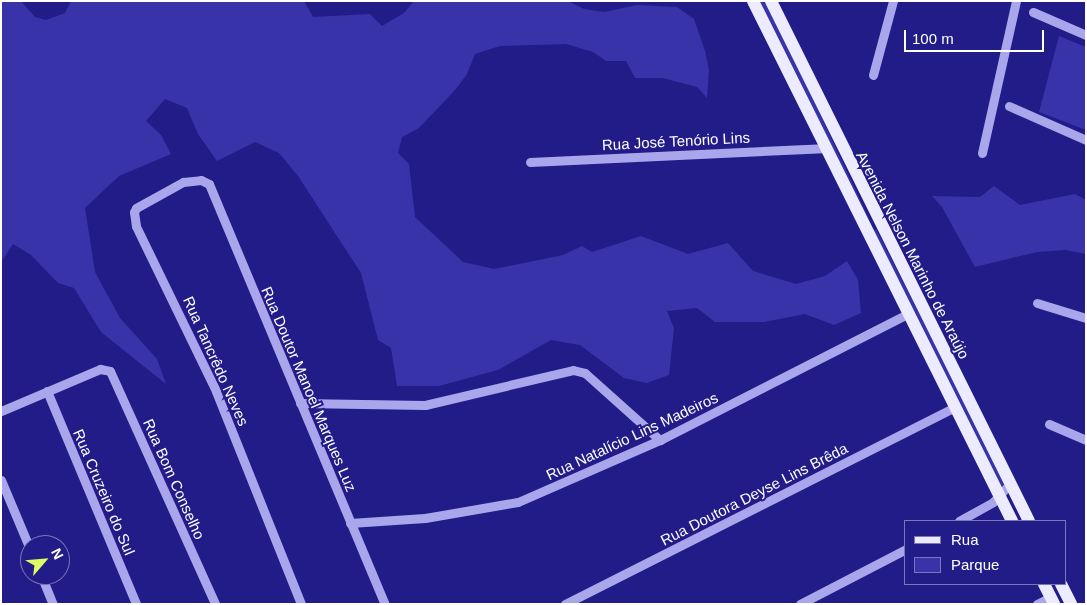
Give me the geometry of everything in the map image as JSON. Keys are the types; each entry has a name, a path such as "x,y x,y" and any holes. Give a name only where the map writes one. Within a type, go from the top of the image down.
{"main road":[{"name":"Avenida Nelson Marinho de Araújo","path":"753,1 864,229 1011,520"},
{"name":"Avenida Nelson Marinho de Araújo","path":"771,1 878,223 1028,520"},
{"path":"864,229 878,223"},
{"path":"1044,585 1052,600"},
{"path":"1062,585 1071,604"}],"street":[{"path":"873,75 893,1"},
{"path":"982,153 1016,1"},
{"path":"1033,12 1086,35"},
{"path":"1009,106 1086,140"},
{"name":"Rua José Tenório Lins","path":"530,162 824,148"},
{"name":"Rua Tancrêdo Neves","path":"209,184 201,180 183,182 145,202 134,212 134,219 216,391 301,604"},
{"name":"Rua Doutor Manoel Marques Luz","path":"209,184 385,604"},
{"path":"1037,303 1086,318"},
{"name":"Rua Natalício Lins Madeiros","path":"350,523 425,518 518,502 660,440 907,314"},
{"name":"Rua Bom Conselho","path":"47,391 105,369 113,376 214,604"},
{"path":"300,403 425,405 573,370 585,373 660,440"},
{"path":"1,411 47,391"},
{"name":"Rua Cruzeiro do Sul","path":"47,391 136,604"},
{"name":"Rua Doutora Deyse Lins Brêda","path":"565,604 955,407"},
{"path":"1049,424 1086,440"},
{"path":"1,480 24,535"},
{"path":"961,520 999,496 1010,484"},
{"path":"800,604 904,550"},
{"path":"45,585 53,604"},
{"path":"1037,604 1052,600"}],"green space":[{"path":"1,1 21,1 35,17 46,20 65,13 71,1 304,1 313,17 370,14 382,26 404,13 414,1 568,1 584,9 604,12 637,5 677,7 694,19 705,51 709,70 707,98 697,87 663,78 635,78 626,61 606,61 593,52 566,44 500,46 475,54 467,74 456,89 419,128 402,137 398,153 409,164 415,217 463,262 494,269 563,255 582,246 592,252 641,236 688,254 728,243 753,271 796,284 825,276 847,261 858,280 861,313 834,325 805,314 764,322 715,322 697,308 667,311 674,328 669,375 647,383 624,378 580,345 551,340 498,370 439,386 397,386 391,348 378,340 361,273 298,176 279,153 255,142 217,161 198,134 187,108 165,99 146,121 161,135 171,154 119,176 85,208 95,272 120,318 157,359 166,384 101,332 74,288 58,283 31,255 13,244 1,262"},
{"path":"758,1 767,1 870,221"},
{"path":"1059,36 1086,47 1086,130 1039,112"},
{"path":"994,186 1020,205 1075,194 1086,200 1086,254 1065,250 1037,252 975,267 942,207 932,196 980,197"},
{"path":"876,229 1005,482 1003,486 1000,487 871,231"}]}
